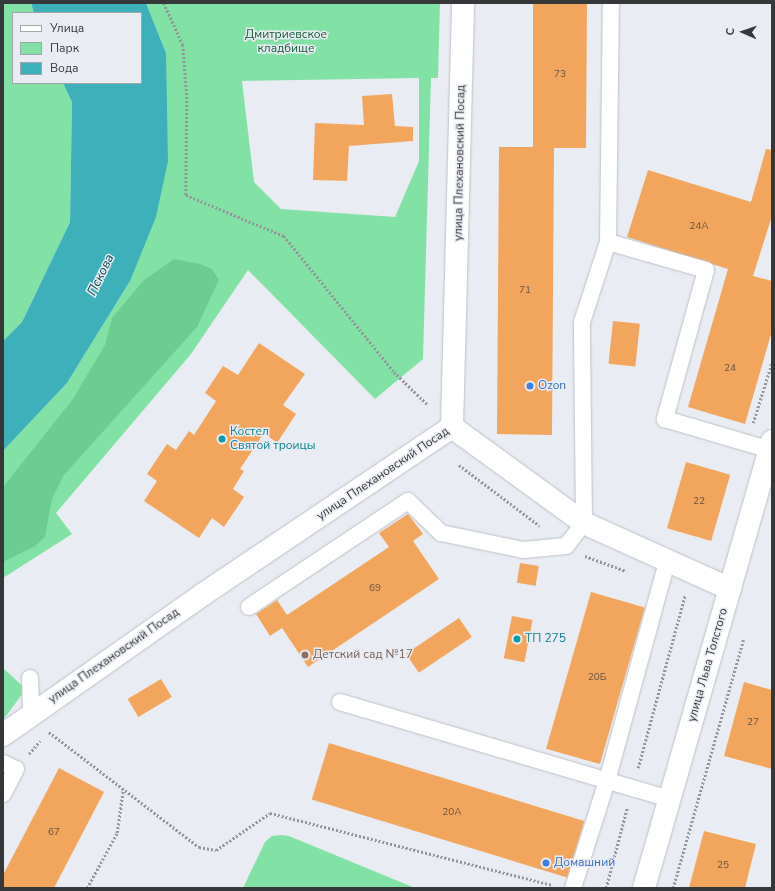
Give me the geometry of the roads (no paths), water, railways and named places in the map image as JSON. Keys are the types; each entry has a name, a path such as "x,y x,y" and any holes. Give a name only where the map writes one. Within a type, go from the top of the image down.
{"street":[{"name":"улица Плехановский Посад","path":"3,735 31,714 452,427 463,3"},
{"path":"452,427 584,523 665,572 730,589"},
{"name":"улица Льва Толстого","path":"644,888 771,445"}],"lane":[{"path":"249,607 408,501 441,533 523,550 566,546 584,523 582,322 608,242 611,3"},
{"path":"608,242 706,270 666,419 771,445"},
{"path":"574,888 607,781 665,572"},
{"path":"30,678 31,714"},
{"path":"340,702 670,799"},
{"path":"3,794 10,766"}],"water":[{"name":"Пскова","path":"31,3 146,3 166,53 168,161 156,217 130,281 67,383 3,451 3,341 22,322 70,222 72,102 63,84 142,84 142,12 34,12"}],"place":[{"name":"Ozon","path":"530,386"},
{"name":"Костел Святой троицы","path":"222,439"},
{"name":"ТП 275","path":"517,639"},
{"name":"Детский сад №17","path":"305,655"},
{"name":"Домашний","path":"546,863"}],"park label":[{"name":"Дмитриевское кладбище","path":"286,42"}]}
